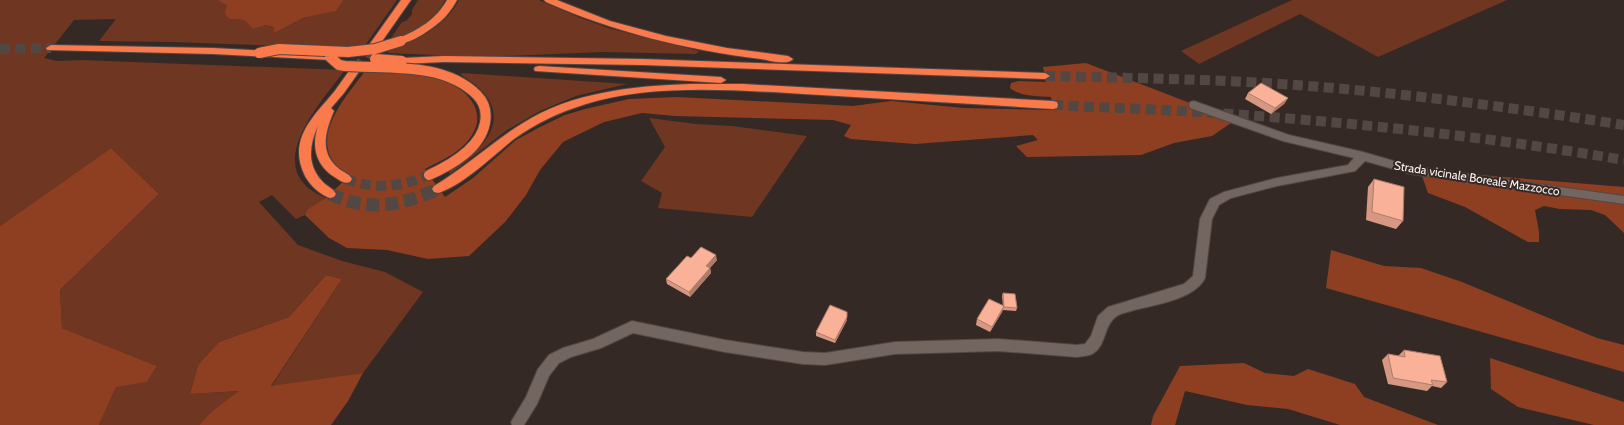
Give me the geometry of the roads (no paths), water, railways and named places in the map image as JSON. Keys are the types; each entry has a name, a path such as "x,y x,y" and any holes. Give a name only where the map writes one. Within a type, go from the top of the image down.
{"highway":[{"path":"374,45 406,0"},
{"path":"259,54 279,49 348,52 375,48 402,41 418,34 436,22 447,9 452,0"},
{"path":"549,0 605,23 682,43 770,57 909,70"},
{"path":"52,48 330,57 658,75 865,93"},
{"path":"330,57 339,65 411,70 444,76 464,84 477,94 482,102 486,114 485,123 480,136 475,143 457,159 429,175"},
{"path":"402,61 444,59 642,62 909,70 1046,76"},
{"path":"330,194 318,186 312,179 306,166 304,156 307,140 320,113 335,97 356,69"},
{"path":"438,189 471,168 511,136 537,119 573,104 605,94 644,89 743,87 1052,105"},
{"path":"335,97 321,131 320,149 322,158 327,166 346,180"}],"street":[{"name":"Strada vicinale Boreale Mazzocco","path":"1194,105 1287,138 1363,156 1411,170 1624,200"},
{"path":"518,422 532,400 543,373 554,359 568,352 596,344 632,327 725,346 787,356 825,359 895,348 998,345 1077,351 1089,348 1097,339 1102,320 1113,311 1167,296 1189,288 1199,278 1206,219 1214,202 1228,195 1277,182 1350,168 1363,156"}],"tunnel":[{"path":"356,69 374,45"},
{"path":"0,49 51,48"},
{"path":"1045,76 1234,81 1337,88 1460,102 1624,125"},
{"path":"1053,105 1274,117 1426,132 1585,153 1624,160"},
{"path":"346,179 367,185 388,186 408,182 429,175"},
{"path":"330,194 344,200 357,203 383,205 409,200 436,190"}]}
